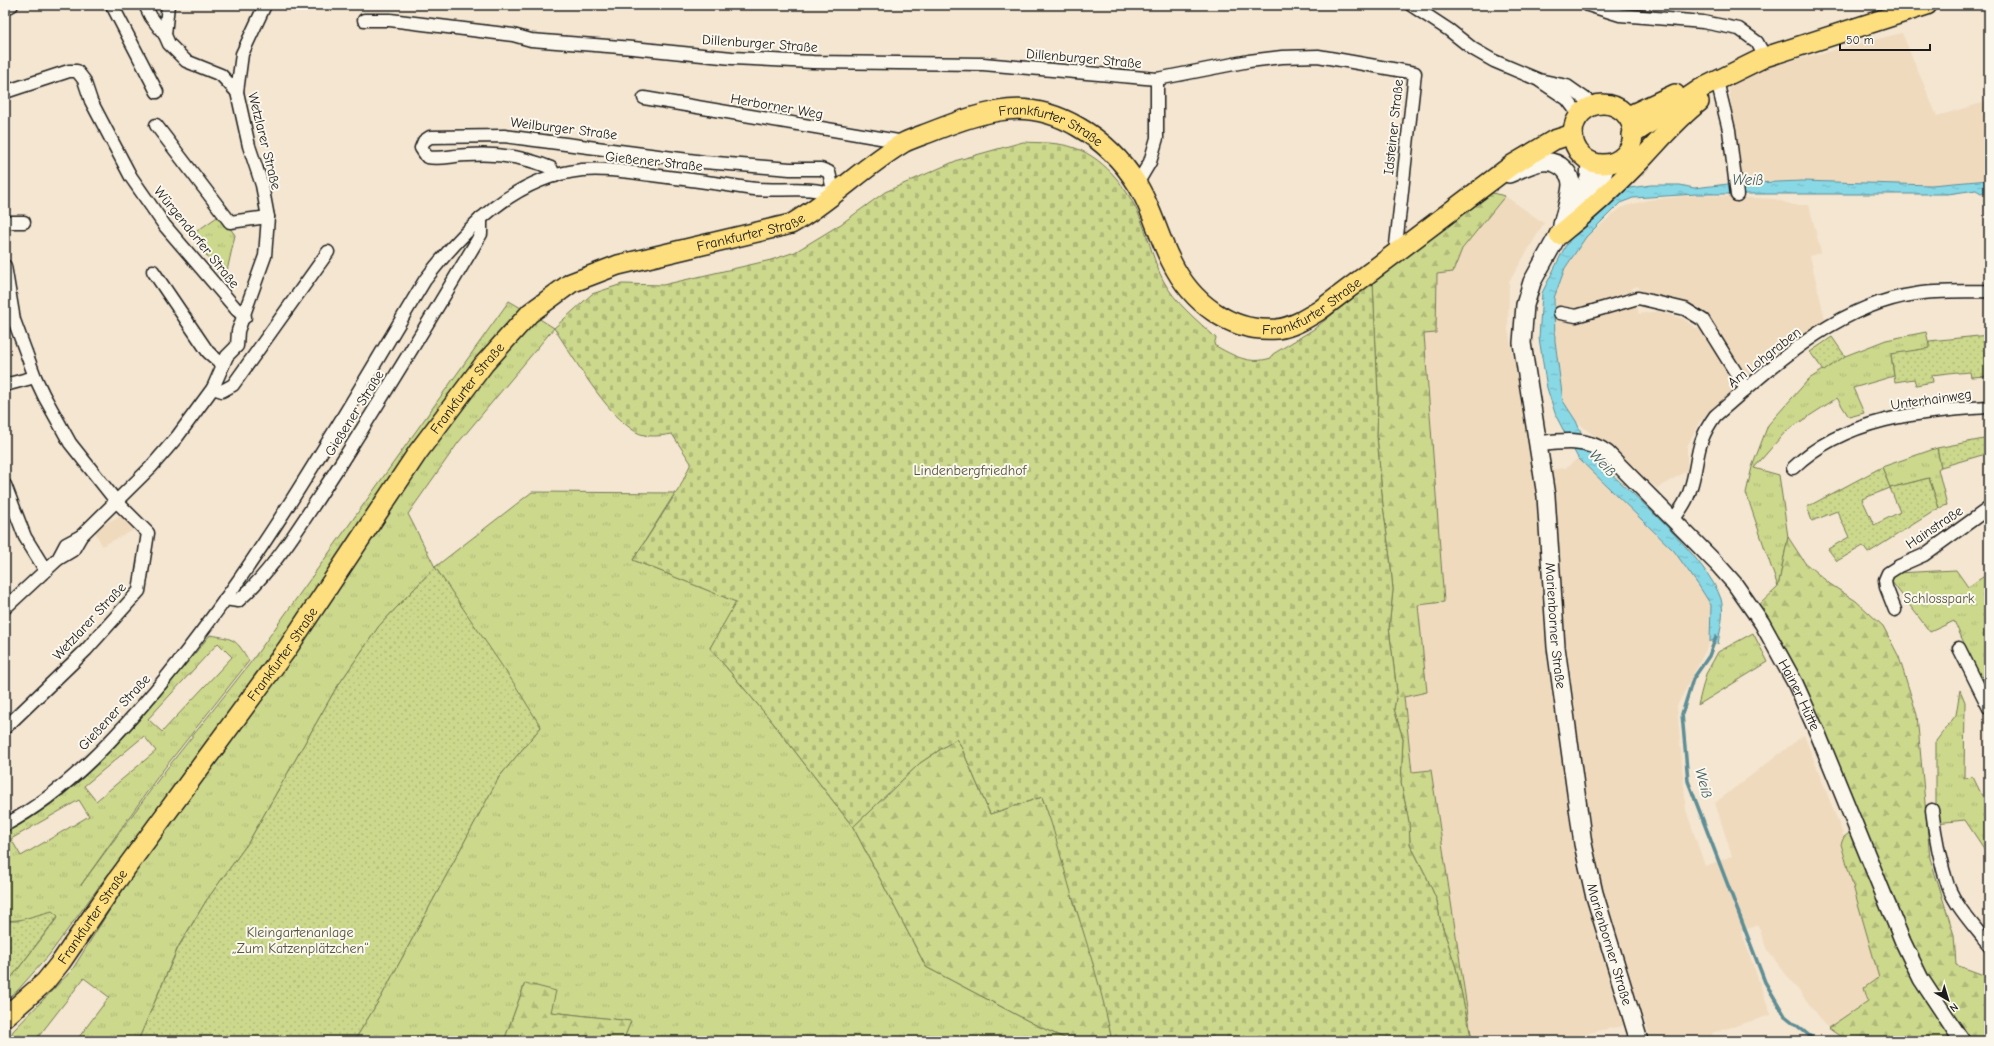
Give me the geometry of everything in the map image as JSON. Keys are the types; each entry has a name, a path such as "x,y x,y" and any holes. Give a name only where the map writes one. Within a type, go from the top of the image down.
{"main road":[{"path":"1632,135 1700,89 1765,57 1927,5"},
{"path":"1564,226 1594,207 1641,160 1676,121 1702,99 1719,89 1739,69"},
{"path":"1623,112 1739,69"},
{"path":"1608,104 1623,112 1632,135 1630,146 1625,154 1615,161 1587,152 1587,110 1608,104"},
{"name":"Frankfurter Straße","path":"5,1017 45,982 61,962 115,883 287,648 418,452 484,364 530,313 571,284 618,265 791,224 834,195 904,142 956,122 1000,111 1023,110 1066,121 1085,130 1103,143 1119,159 1137,184 1159,230 1170,261 1188,289 1204,306 1227,320 1248,328 1278,329 1299,322 1320,310 1523,158 1554,140 1587,152"},
{"name":"Marienborner Straße","path":"1587,152 1589,179 1532,282 1525,305 1522,343 1546,496 1556,648 1582,844 1594,892 1639,1041"},
{"path":"1490,182 1541,161 1554,162 1560,165 1570,177 1571,184 1564,226"}],"street":[{"path":"5,9 12,5"},
{"path":"112,5 157,92"},
{"path":"145,5 151,17 165,35 169,44 186,61 221,75 237,92"},
{"path":"165,35 168,5"},
{"name":"Wetzlarer Straße","path":"5,608 58,559 66,544 81,536 151,467 177,437 213,388 225,361 228,343 238,331 245,317 265,256 268,217 262,185 248,140 237,92 242,54 265,5"},
{"path":"1411,5 1450,30 1473,49 1517,72 1539,80 1567,86 1587,110"},
{"path":"1588,5 1620,15 1703,22 1739,29 1757,42 1765,57"},
{"name":"Dillenburger Straße","path":"364,20 390,20 513,35 531,40 732,58 813,62 983,64 1157,79"},
{"name":"Idsteiner Straße","path":"1157,79 1249,61 1282,57 1318,56 1414,73 1395,254"},
{"name":"Würgendorfer Straße","path":"5,92 69,71 77,71 81,74 91,102 131,177 165,226 237,310 245,317"},
{"path":"1137,184 1150,162 1157,138 1157,79"},
{"path":"1539,80 1567,99 1587,110"},
{"path":"1719,89 1729,130 1737,195"},
{"name":"Herborner Weg","path":"644,98 904,142"},
{"path":"156,125 230,222 268,217"},
{"name":"Weilburger Straße","path":"555,176 551,168 525,160 497,155 467,155 436,159 427,157 421,148 424,141 430,137 504,136 704,162 790,169 821,169 829,172 834,195"},
{"name":"Gießener Straße","path":"5,825 47,799 90,760 134,716 225,600 294,498 425,280 449,248 481,218 519,191 555,176 581,170 609,170 761,190 821,190 834,195"},
{"name":"Gießener Straße","path":"225,600 238,601 252,589 299,528 389,387 477,241 481,234 481,218"},
{"path":"5,222 24,222"},
{"path":"213,388 222,391 233,385 328,252"},
{"path":"5,266 14,320 34,377 70,443 116,501"},
{"path":"153,271 208,352 225,361"},
{"name":"Am Lohgraben","path":"1673,520 1688,495 1703,434 1715,416 1790,352 1844,318 1885,301 1923,293 1989,291"},
{"path":"1560,313 1576,316 1638,298 1685,309 1703,320 1746,389"},
{"path":"5,385 34,377"},
{"name":"Unterhainweg","path":"1793,468 1822,444 1894,417 1942,410 1989,407"},
{"name":"Hainer Hütte","path":"1538,444 1563,442 1589,443 1598,446 1607,453 1714,560 1734,583 1765,630 1795,683 1818,734 1903,942 1922,979 1962,1041"},
{"path":"5,485 25,537 46,571"},
{"name":"Wetzlarer Straße","path":"5,728 86,650 139,591 148,533 116,501"},
{"name":"Hainstraße","path":"1895,610 1886,587 1885,580 1888,574 1899,566 1924,555 1989,508"},
{"path":"1959,648 1989,708"},
{"path":"1932,810 1935,831 1948,886 1955,899 1989,944"}],"shaded area":[{"path":"1902,33 1937,116 1989,101 1989,180 1931,185 1802,181 1741,183 1729,88 1762,68"},
{"path":"1697,195 1775,199 1793,205 1809,205 1821,253 1810,256 1825,319 1699,422 1687,447 1687,471 1657,488 1576,421 1563,401 1555,341 1554,298 1565,268 1586,237 1622,207 1648,200","holes":["1638,286 1640,291 1698,307 1708,314 1714,323 1697,329 1684,319 1658,311 1639,314 1632,288"]},
{"path":"1505,196 1544,223 1509,282 1508,329 1535,471 1566,468 1578,458 1674,551 1711,605 1710,642 1677,706 1686,810 1705,866 1732,856 1715,803 1804,735 1844,837 1841,844 1880,977 1864,988 1868,1001 1828,1028 1767,950 1758,925 1741,931 1771,1015 1712,1033 1714,1041 1651,1041 1645,1021 1551,1041 1472,1041 1431,770 1412,772 1404,697 1427,692 1418,605 1444,601 1424,334 1436,332 1437,274 1453,272 1462,249"},
{"path":"128,512 136,529 102,546 94,529"}],"green space":[{"name":"Lindenbergfriedhof","path":"1023,142 1069,146 1087,153 1108,169 1132,201 1146,232 1157,266 1168,288 1187,311 1216,338 1214,345 1235,356 1249,360 1263,360 1271,358 1273,354 1314,329 1373,282 1378,395 1377,436 1383,506 1393,590 1389,628 1397,692 1394,709 1403,739 1401,783 1409,822 1410,844 1437,901 1440,919 1456,968 1472,1041 1112,1041 1095,972 1042,797 990,814 960,744 956,739 920,763 853,827 774,724 710,648 736,602 633,560 680,487 691,463 672,434 649,436 640,434 624,423 602,399 554,328 592,294 622,284 663,285 771,260 795,252 841,224 885,192 958,160"},
{"path":"1492,193 1505,196 1462,249 1453,272 1437,274 1436,333 1424,334 1444,602 1418,605 1427,692 1404,697 1412,772 1431,770 1472,1041 1456,968 1440,919 1437,901 1410,844 1409,822 1401,783 1403,739 1394,709 1397,692 1389,628 1393,590 1383,506 1377,436 1378,395 1373,282"},
{"path":"220,215 235,235 225,280 208,258 194,233"},
{"path":"509,301 528,312 284,646 106,877 49,955 17,991 5,1001 5,986 58,917 5,921 5,874 8,873 5,862 5,833 35,815 64,794 91,770 142,717 210,635 234,641 241,648 249,661 159,775 81,885 161,776 251,662","holes":["218,643 232,657 162,732 148,719","144,736 156,751 96,801 84,786","79,800 89,816 21,856 11,839"]},
{"path":"535,316 554,328 458,443 408,514 435,567 379,626 335,690 248,843 206,901 178,947 138,1041 76,1041 109,997 84,978 35,1041 9,1041 13,1031 72,970 122,890 422,456 488,368"},
{"path":"1926,332 1930,348 1891,355 1894,376 1853,388 1864,413 1849,417 1837,398 1786,431 1754,468 1779,475 1788,537 1778,587 1746,493 1752,467 1768,425 1809,379 1845,356 1886,340"},
{"path":"1989,335 1989,376 1971,377 1970,372 1957,372 1932,375 1933,382 1916,385 1914,379 1895,382 1891,354 1929,348 1929,341"},
{"path":"1832,337 1845,356 1824,371 1810,352"},
{"path":"1989,438 1989,453 1941,467 1937,448"},
{"path":"1937,448 1941,467 1938,469 1947,505 1939,508 1929,478 1890,488 1882,467"},
{"path":"1882,467 1890,488 1929,478 1939,508 1868,553 1863,546 1837,561 1828,549 1849,537 1837,511 1812,521 1807,507","holes":["1890,488 1900,512 1874,525 1862,499"]},
{"path":"532,492 675,493 633,560 737,602 710,648 774,724 853,827 926,967 1038,1026 1071,1041 623,1041 630,1021 551,1012 525,983 504,1041 354,1041 381,997 499,777 541,727 435,567"},
{"path":"1788,537 1805,563 1830,584 1856,601 1883,626 1899,657 1917,715 1930,858 1954,935 1956,965 1989,977 1989,1041 1847,1041 1828,1028 1868,1001 1864,988 1879,977 1841,844 1844,837 1857,827 1758,606 1778,587"},
{"name":"Kleingartenanlage „Zum Katzenplätzchen“","path":"435,567 515,685 541,727 499,777 381,997 354,1041 138,1041 178,948 206,901 248,843 335,690 379,626"},
{"name":"Schlosspark","path":"1956,570 1968,587 1989,573 1989,698 1954,621 1930,632 1892,582 1892,578 1896,573"},
{"path":"1753,633 1768,662 1698,705 1706,674 1718,652"},
{"path":"1960,690 1965,702 1964,778 1973,777 1989,810 1989,856 1965,820 1936,823 1936,741 1956,715"},
{"path":"956,739 960,744 990,814 1042,797 1056,834 1075,906 1102,991 1112,1041 1071,1041 1038,1026 926,967 853,827 920,763"},
{"path":"52,911 58,916 5,986 5,921 16,921"},
{"path":"525,983 556,991 551,1012 631,1021 623,1041 504,1041"}],"water":[{"path":"1989,180 1989,192 1981,193 1976,190 1948,194 1697,194 1633,198 1620,203 1586,237 1565,268 1554,298 1555,341 1563,401 1576,421 1589,450 1597,461 1666,526 1701,565 1713,583 1721,599 1722,616 1718,644 1713,640 1710,642 1711,605 1699,586 1674,551 1578,458 1556,416 1547,388 1539,338 1542,293 1566,245 1585,221 1615,190 1651,185 1680,185 1694,188 1728,184 1802,181 1931,185"}],"waterway":[{"name":"Weiß","path":"1716,637 1709,656 1693,679 1682,714 1688,781 1765,982 1785,1016 1816,1041"}]}
